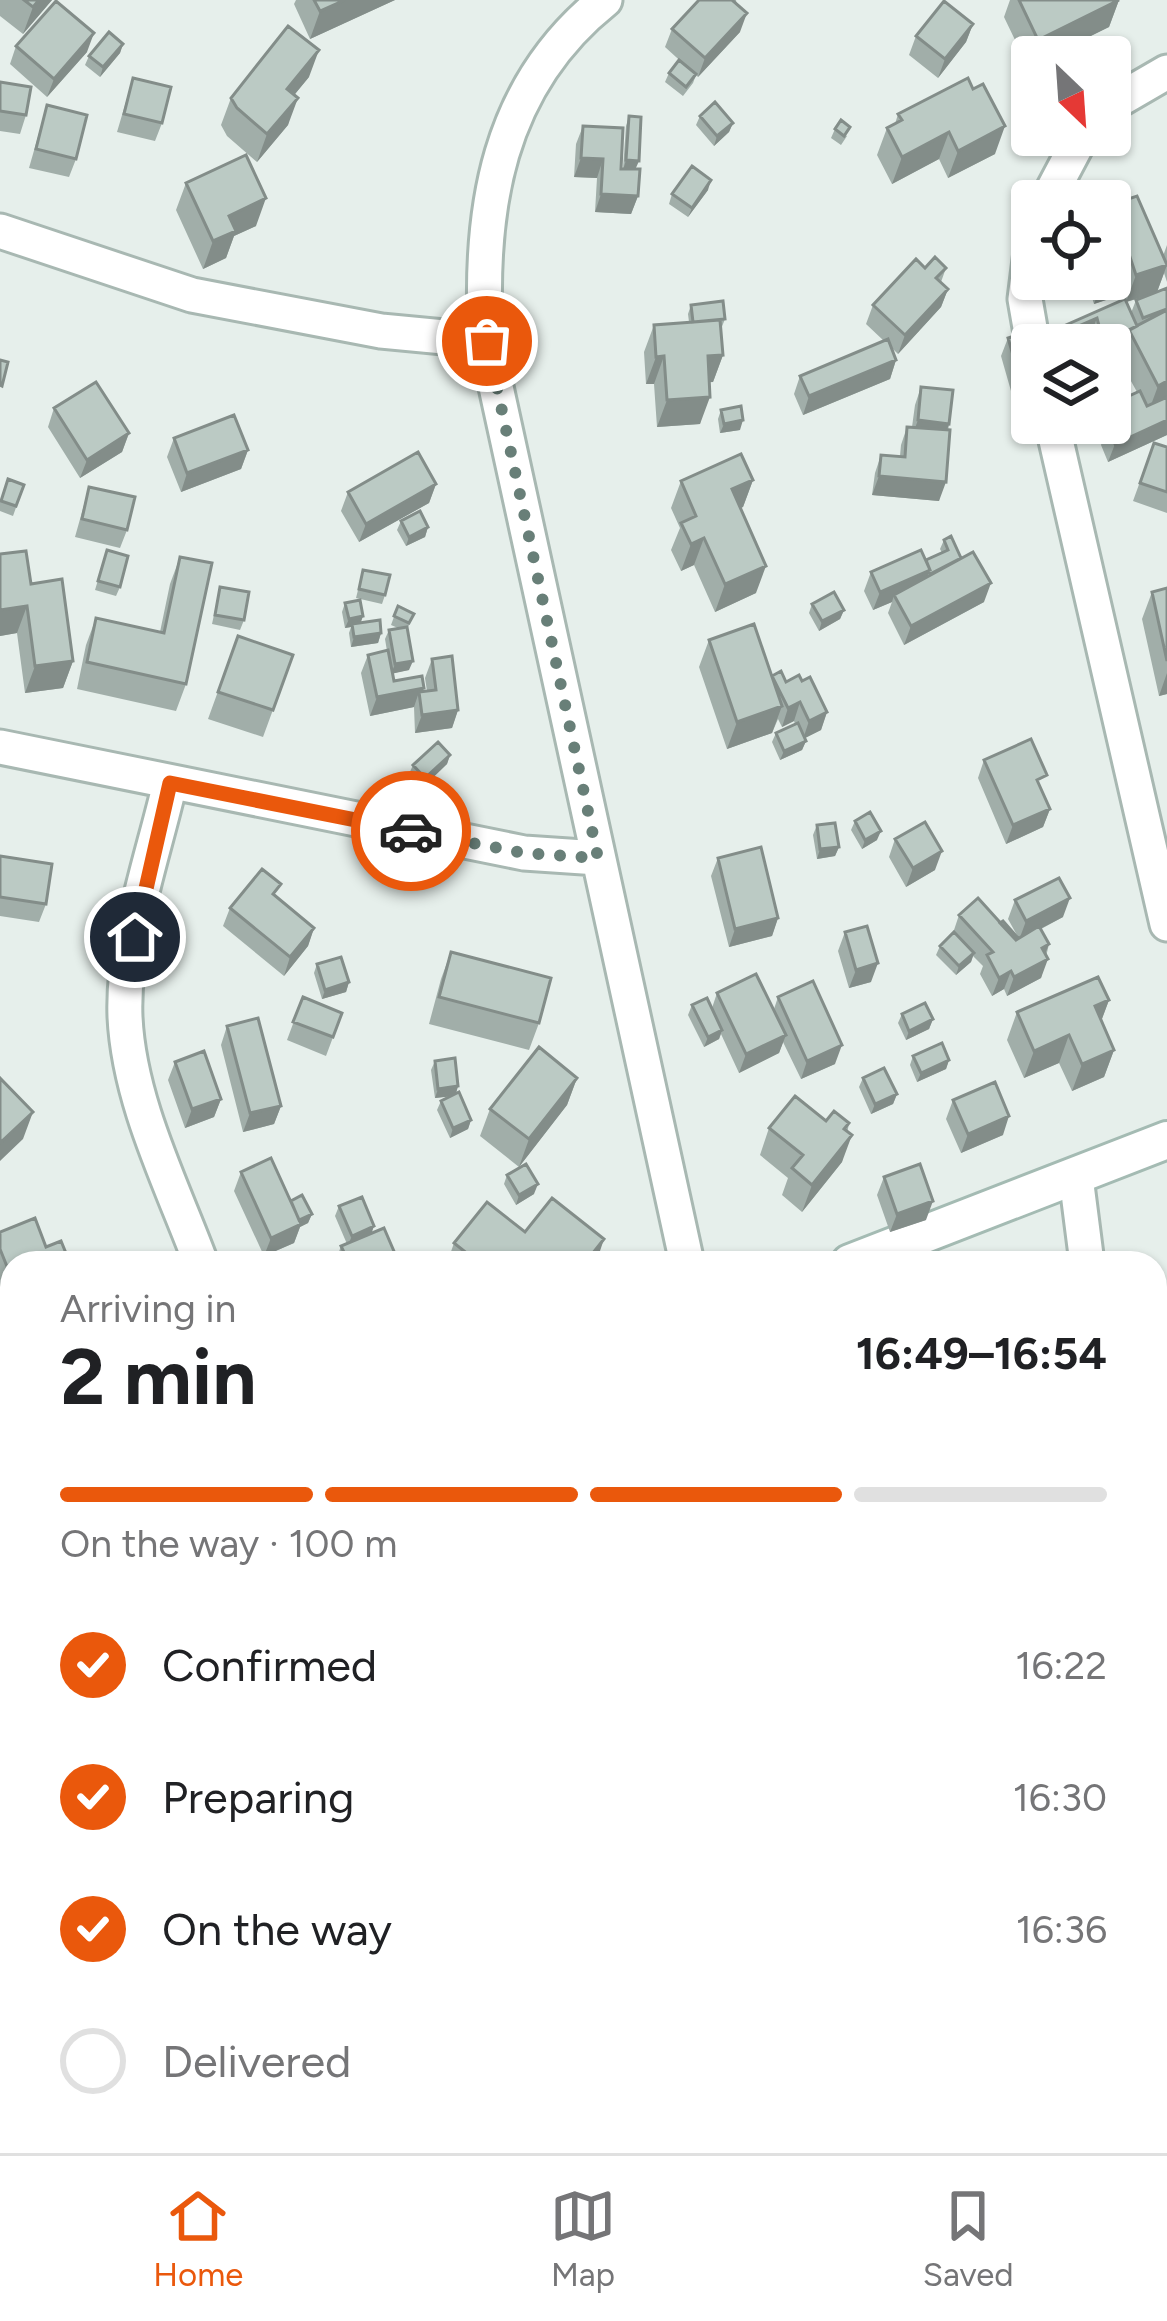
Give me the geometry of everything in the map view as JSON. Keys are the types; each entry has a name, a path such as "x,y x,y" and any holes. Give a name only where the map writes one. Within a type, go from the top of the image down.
{"street":[{"path":"605,0 548,53 511,117 492,178 483,290 487,341 683,1251"},
{"path":"1131,93 1167,72"},
{"path":"0,231 192,295 381,332 487,341"},
{"path":"1057,444 1167,924"},
{"path":"0,747 524,853 598,858"},
{"path":"170,783 127,975 125,1018 144,1109 197,1251"},
{"path":"882,1251 1167,1140"},
{"path":"1076,1178 1085,1251"}],"building":[{"path":"314,0 345,0 320,11"},
{"path":"699,0 732,0 747,13 705,58 672,29"},
{"path":"1019,0 1119,0 1046,36 1036,36"},
{"path":"56,1 94,33 54,79 16,46"},
{"path":"944,1 973,24 945,59 916,36"},
{"path":"288,26 319,50 287,89 298,98 267,134 231,98"},
{"path":"109,32 123,44 103,67 89,56"},
{"path":"679,60 696,74 686,87 669,73"},
{"path":"133,78 171,87 162,123 124,114"},
{"path":"968,78 973,89 983,84 1005,126 958,151 949,132 902,157 887,128 902,120 898,114"},
{"path":"0,82 31,87 26,115 0,111"},
{"path":"715,102 733,123 717,136 700,116"},
{"path":"47,105 87,115 76,159 36,149"},
{"path":"629,116 641,117 639,161 626,160"},
{"path":"841,120 850,127 844,136 835,129"},
{"path":"583,126 623,128 621,169 640,169 638,196 601,194 603,159 581,158"},
{"path":"246,155 266,198 229,216 236,231 213,241 186,183"},
{"path":"692,166 711,180 692,208 672,194"},
{"path":"1137,196 1167,265 1136,275 1131,260 1131,198"},
{"path":"935,257 946,268 936,278 948,289 905,335 873,305 916,259 925,268"},
{"path":"1167,288 1167,309 1143,318 1136,300"},
{"path":"1125,300 1137,326 1099,324 1097,318 1068,324"},
{"path":"723,301 725,319 693,322 691,305"},
{"path":"1167,310 1167,381 1158,386 1131,329"},
{"path":"720,320 723,355 708,356 710,397 667,400 664,356 656,357 654,325"},
{"path":"888,339 896,360 809,396 800,376"},
{"path":"0,360 8,362 2,386 0,385"},
{"path":"96,382 129,433 87,460 54,408"},
{"path":"921,387 953,390 949,424 918,420"},
{"path":"1140,391 1147,406 1167,397 1167,420 1131,437 1131,395"},
{"path":"741,406 743,420 724,424 721,410"},
{"path":"234,415 248,450 187,473 174,438"},
{"path":"907,427 950,430 946,482 879,476 881,455 905,457"},
{"path":"1154,443 1167,447 1167,492 1140,483"},
{"path":"418,452 436,484 366,524 348,492"},
{"path":"741,454 753,480 732,489 766,566 725,584 704,538 691,544 681,523 696,516 681,481"},
{"path":"8,479 24,485 16,506 1,501"},
{"path":"89,487 135,497 127,530 82,519"},
{"path":"420,511 428,527 409,537 401,521"},
{"path":"951,536 961,558 930,574 926,560 948,550 944,540"},
{"path":"107,550 128,556 120,587 98,581"},
{"path":"921,550 930,570 880,592 871,572"},
{"path":"26,551 31,584 62,579 73,661 35,666 27,606 0,610 0,554"},
{"path":"973,552 991,583 911,626 894,595"},
{"path":"180,557 212,563 186,684 87,662 96,618 164,633"},
{"path":"363,570 390,575 385,595 359,589"},
{"path":"220,587 249,592 244,620 215,615"},
{"path":"1167,588 1167,661 1152,592"},
{"path":"834,592 844,610 822,621 812,604"},
{"path":"360,600 363,616 349,619 345,603"},
{"path":"398,606 414,614 409,623 394,616"},
{"path":"380,620 381,633 354,637 352,624"},
{"path":"754,624 782,706 737,722 709,640"},
{"path":"407,627 413,661 395,664 389,630"},
{"path":"238,636 293,655 273,710 218,692"},
{"path":"388,650 394,681 422,676 424,688 377,697 368,655"},
{"path":"452,656 458,710 422,715 419,692 436,690 432,659"},
{"path":"781,671 786,682 799,675 802,681 810,677 827,712 809,721 800,702 788,708 772,676"},
{"path":"798,723 806,741 784,751 776,733"},
{"path":"1031,739 1047,775 1037,780 1050,809 1013,825 984,760"},
{"path":"438,742 450,755 425,778 413,765"},
{"path":"870,812 881,831 865,840 855,821"},
{"path":"925,822 942,851 913,868 895,839"},
{"path":"835,823 839,847 820,849 817,825"},
{"path":"761,847 778,918 735,929 718,858"},
{"path":"0,856 52,864 46,904 0,897"},
{"path":"262,869 281,884 273,894 314,928 290,957 230,908"},
{"path":"1059,878 1070,898 1026,921 1015,900"},
{"path":"978,898 1016,940 1039,926 1049,944 1042,948 1048,959 1014,977 1011,971 999,978 987,955 993,952 959,915"},
{"path":"867,926 878,963 856,970 845,932"},
{"path":"954,932 974,953 959,966 940,946"},
{"path":"451,952 551,978 539,1023 439,997"},
{"path":"341,957 349,982 325,990 317,964"},
{"path":"756,974 786,1035 746,1054 717,993"},
{"path":"1098,977 1109,1000 1095,1006 1114,1050 1082,1064 1069,1035 1034,1051 1017,1012"},
{"path":"813,981 842,1045 807,1061 778,997"},
{"path":"303,997 342,1013 333,1037 293,1022"},
{"path":"707,998 722,1030 708,1037 692,1005"},
{"path":"925,1003 933,1019 909,1031 902,1014"},
{"path":"258,1018 281,1106 250,1113 227,1026"},
{"path":"942,1043 949,1060 921,1073 913,1056"},
{"path":"539,1047 577,1078 529,1139 490,1109"},
{"path":"204,1051 221,1099 192,1109 175,1062"},
{"path":"455,1058 458,1086 438,1089 435,1061"},
{"path":"884,1068 897,1094 875,1104 863,1078"},
{"path":"0,1078 33,1112 0,1143"},
{"path":"995,1082 1009,1116 968,1134 953,1100"},
{"path":"459,1092 471,1120 453,1128 441,1101"},
{"path":"795,1096 826,1121 834,1111 849,1123 844,1129 852,1135 812,1185 792,1168 803,1155 769,1128"},
{"path":"271,1158 301,1224 271,1238 241,1172"},
{"path":"526,1164 538,1184 519,1195 507,1175"},
{"path":"920,1164 933,1201 897,1214 884,1177"},
{"path":"302,1195 312,1214 299,1220 291,1201"},
{"path":"362,1197 374,1226 352,1236 339,1206"},
{"path":"552,1198 604,1239 594,1251 464,1251 454,1243 487,1202 525,1232"},
{"path":"35,1218 46,1247 61,1241 65,1251 1,1251 0,1232"},
{"path":"384,1228 394,1251 343,1251 341,1246"}],"way so far":[{"path":"411,831 524,853 598,858 487,341"}],"route":[{"path":"135,937 170,783 411,831"}]}
